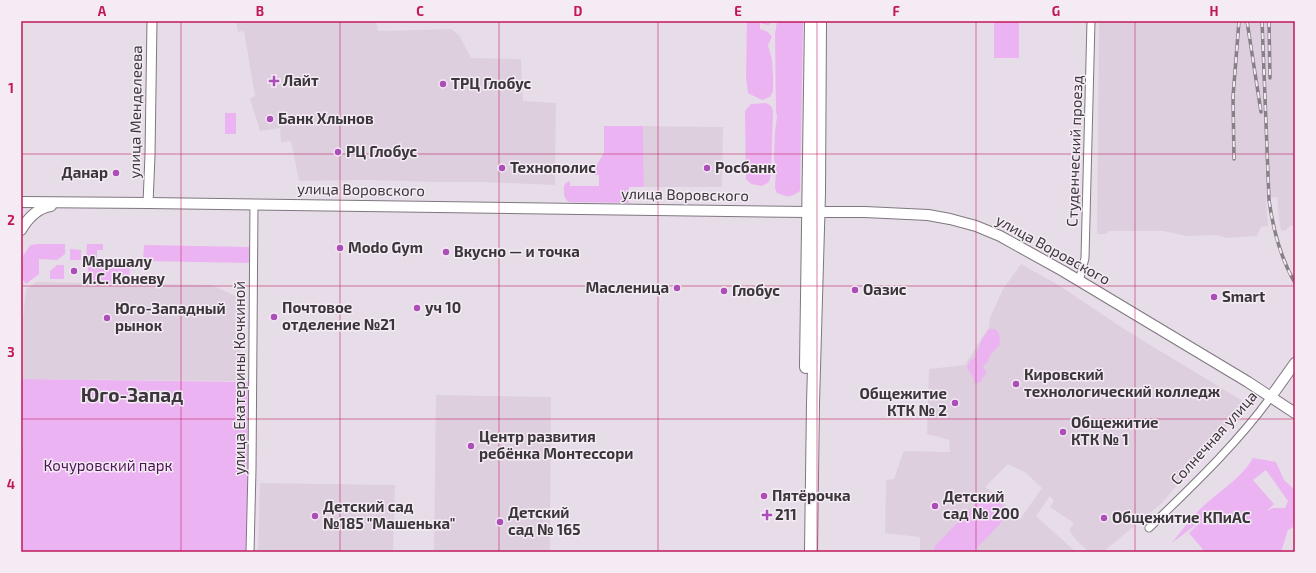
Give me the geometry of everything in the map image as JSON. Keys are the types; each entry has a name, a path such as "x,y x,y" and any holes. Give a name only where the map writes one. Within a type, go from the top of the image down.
{"highway":[{"path":"811,21 813,212 811,552"},
{"path":"803,552 820,21"}],"main road":[{"name":"улица Воровского","path":"21,202 813,212 928,215 976,226 1028,250 1248,382 1270,398 1295,413"},
{"path":"21,230 27,221 38,210 48,206 65,203"},
{"name":"Солнечная улица","path":"1270,398 1295,362"}],"street":[{"name":"улица Менделеева","path":"148,203 152,21"},
{"name":"Студенческий проезд","path":"1079,281 1085,258 1091,21"},
{"name":"улица Екатерины Кочкиной","path":"250,552 254,204"},
{"name":"Солнечная улица","path":"1149,528 1213,464 1261,411 1270,398"}],"shaded area":[{"path":"236,21 371,21 377,24 378,31 451,29 459,35 471,58 521,59 523,101 556,103 555,185 365,180 299,181 291,141 281,142 280,128 260,131 250,99 255,96 244,31 238,32"},
{"path":"1099,21 1295,21 1295,228 1291,225 1286,230 1281,231 1277,197 1266,198 1268,226 1261,227 1257,236 1227,238 1217,235 1187,236 1163,231 1108,231 1107,234 1097,234"},
{"path":"643,126 723,127 722,187 644,187"},
{"path":"1021,264 1060,286 1124,329 1246,403 1162,503 1103,552 1089,552 1076,540 1069,530 1074,523 1050,507 1054,501 1050,496 1036,516 1076,552 920,552 920,537 885,533 886,480 894,479 903,453 905,451 950,452 949,440 927,434 929,369 965,365 989,327 990,318 1003,289","holes":["1008,464 1026,473 1042,488 1020,519 1008,509 1003,499 985,487"]},
{"name":"Юго-Западный рынок","path":"36,282 212,285 242,299 240,381 21,379 21,339 26,289"},
{"path":"436,395 551,397 550,552 434,552"},
{"path":"260,483 395,485 393,552 258,552"}],"green space":[{"path":"747,21 771,21 769,25 760,23 760,29 768,32 772,37 768,45 772,60 773,91 770,97 762,100 748,93 746,76"},
{"path":"777,21 803,21 800,191 789,196 777,193 775,188 776,169 774,159 777,116 775,34"},
{"path":"994,21 1019,21 1019,58 994,58"},
{"path":"766,103 771,106 773,111 771,174 769,182 762,186 751,184 746,179 745,111 751,104"},
{"path":"225,113 236,113 236,134 225,134"},
{"path":"604,126 643,126 644,187 629,187 629,203 569,202 564,195 564,186 566,183 570,181 570,186 599,186 599,175 595,175 596,166 604,153"},
{"path":"65,244 65,254 57,260 39,259 39,274 26,284 22,278 23,256 31,245"},
{"path":"87,244 103,244 103,250 97,250 97,261 86,261"},
{"path":"144,245 249,247 249,263 143,261"},
{"path":"70,249 81,250 81,260 70,260"},
{"path":"57,265 64,265 64,279 50,279 50,271"},
{"path":"88,266 130,267 129,283 87,282"},
{"path":"989,329 995,329 999,333 1000,344 984,365 983,368 987,372 979,383 975,383 967,367 970,361 975,357 982,339"},
{"name":"Кочуровский парк","path":"21,379 248,382 247,552 21,552 21,456 23,451 23,421 21,418"},
{"path":"1253,458 1276,462 1284,480 1295,490 1295,526 1288,530 1281,552 1220,552 1221,550 1219,552 1205,552 1189,533 1207,516 1172,543 1189,521 1209,501 1233,481","holes":["1266,470 1288,501 1285,508 1273,508 1267,511 1274,504 1253,480"]},
{"path":"985,498 998,501 1003,507 1005,514 1001,523 973,552 933,552 935,546 978,501"}],"railway":[{"path":"1234,159 1233,97 1239,21"},
{"path":"1247,21 1261,112"},
{"path":"1262,21 1269,200 1278,243 1285,263 1295,283"},
{"path":"1269,21 1270,78"}],"place":[{"name":"Лайт","path":"274,81"},
{"name":"ТРЦ Глобус","path":"443,84"},
{"name":"Банк Хлынов","path":"270,119"},
{"name":"РЦ Глобус","path":"338,152"},
{"name":"Технополис","path":"502,168"},
{"name":"Росбанк","path":"707,168"},
{"name":"Данар","path":"116,173"},
{"name":"Modo Gym","path":"340,248"},
{"name":"Вкусно — и точка","path":"446,252"},
{"name":"Маршалу И.С. Коневу","path":"74,271"},
{"name":"Масленица","path":"677,288"},
{"name":"Оазис","path":"855,290"},
{"name":"Глобус","path":"724,291"},
{"name":"Smart","path":"1214,297"},
{"name":"уч 10","path":"417,308"},
{"name":"Почтовое отделение №21","path":"274,317"},
{"name":"Юго-Западный рынок","path":"107,318"},
{"name":"Кировский технологический колледж","path":"1016,384"},
{"name":"Общежитие КТК № 2","path":"955,403"},
{"name":"Общежитие КТК № 1","path":"1063,432"},
{"name":"Центр развития ребёнка Монтессори","path":"471,446"},
{"name":"Пятёрочка","path":"764,496"},
{"name":"Детский сад № 200","path":"935,506"},
{"name":"211","path":"767,515"},
{"name":"Детский сад №185 \"Машенька\"","path":"315,516"},
{"name":"Общежитие КПиАС","path":"1104,518"},
{"name":"Детский сад № 165","path":"500,522"}],"district":[{"name":"Юго-Запад","path":"132,395"}]}
